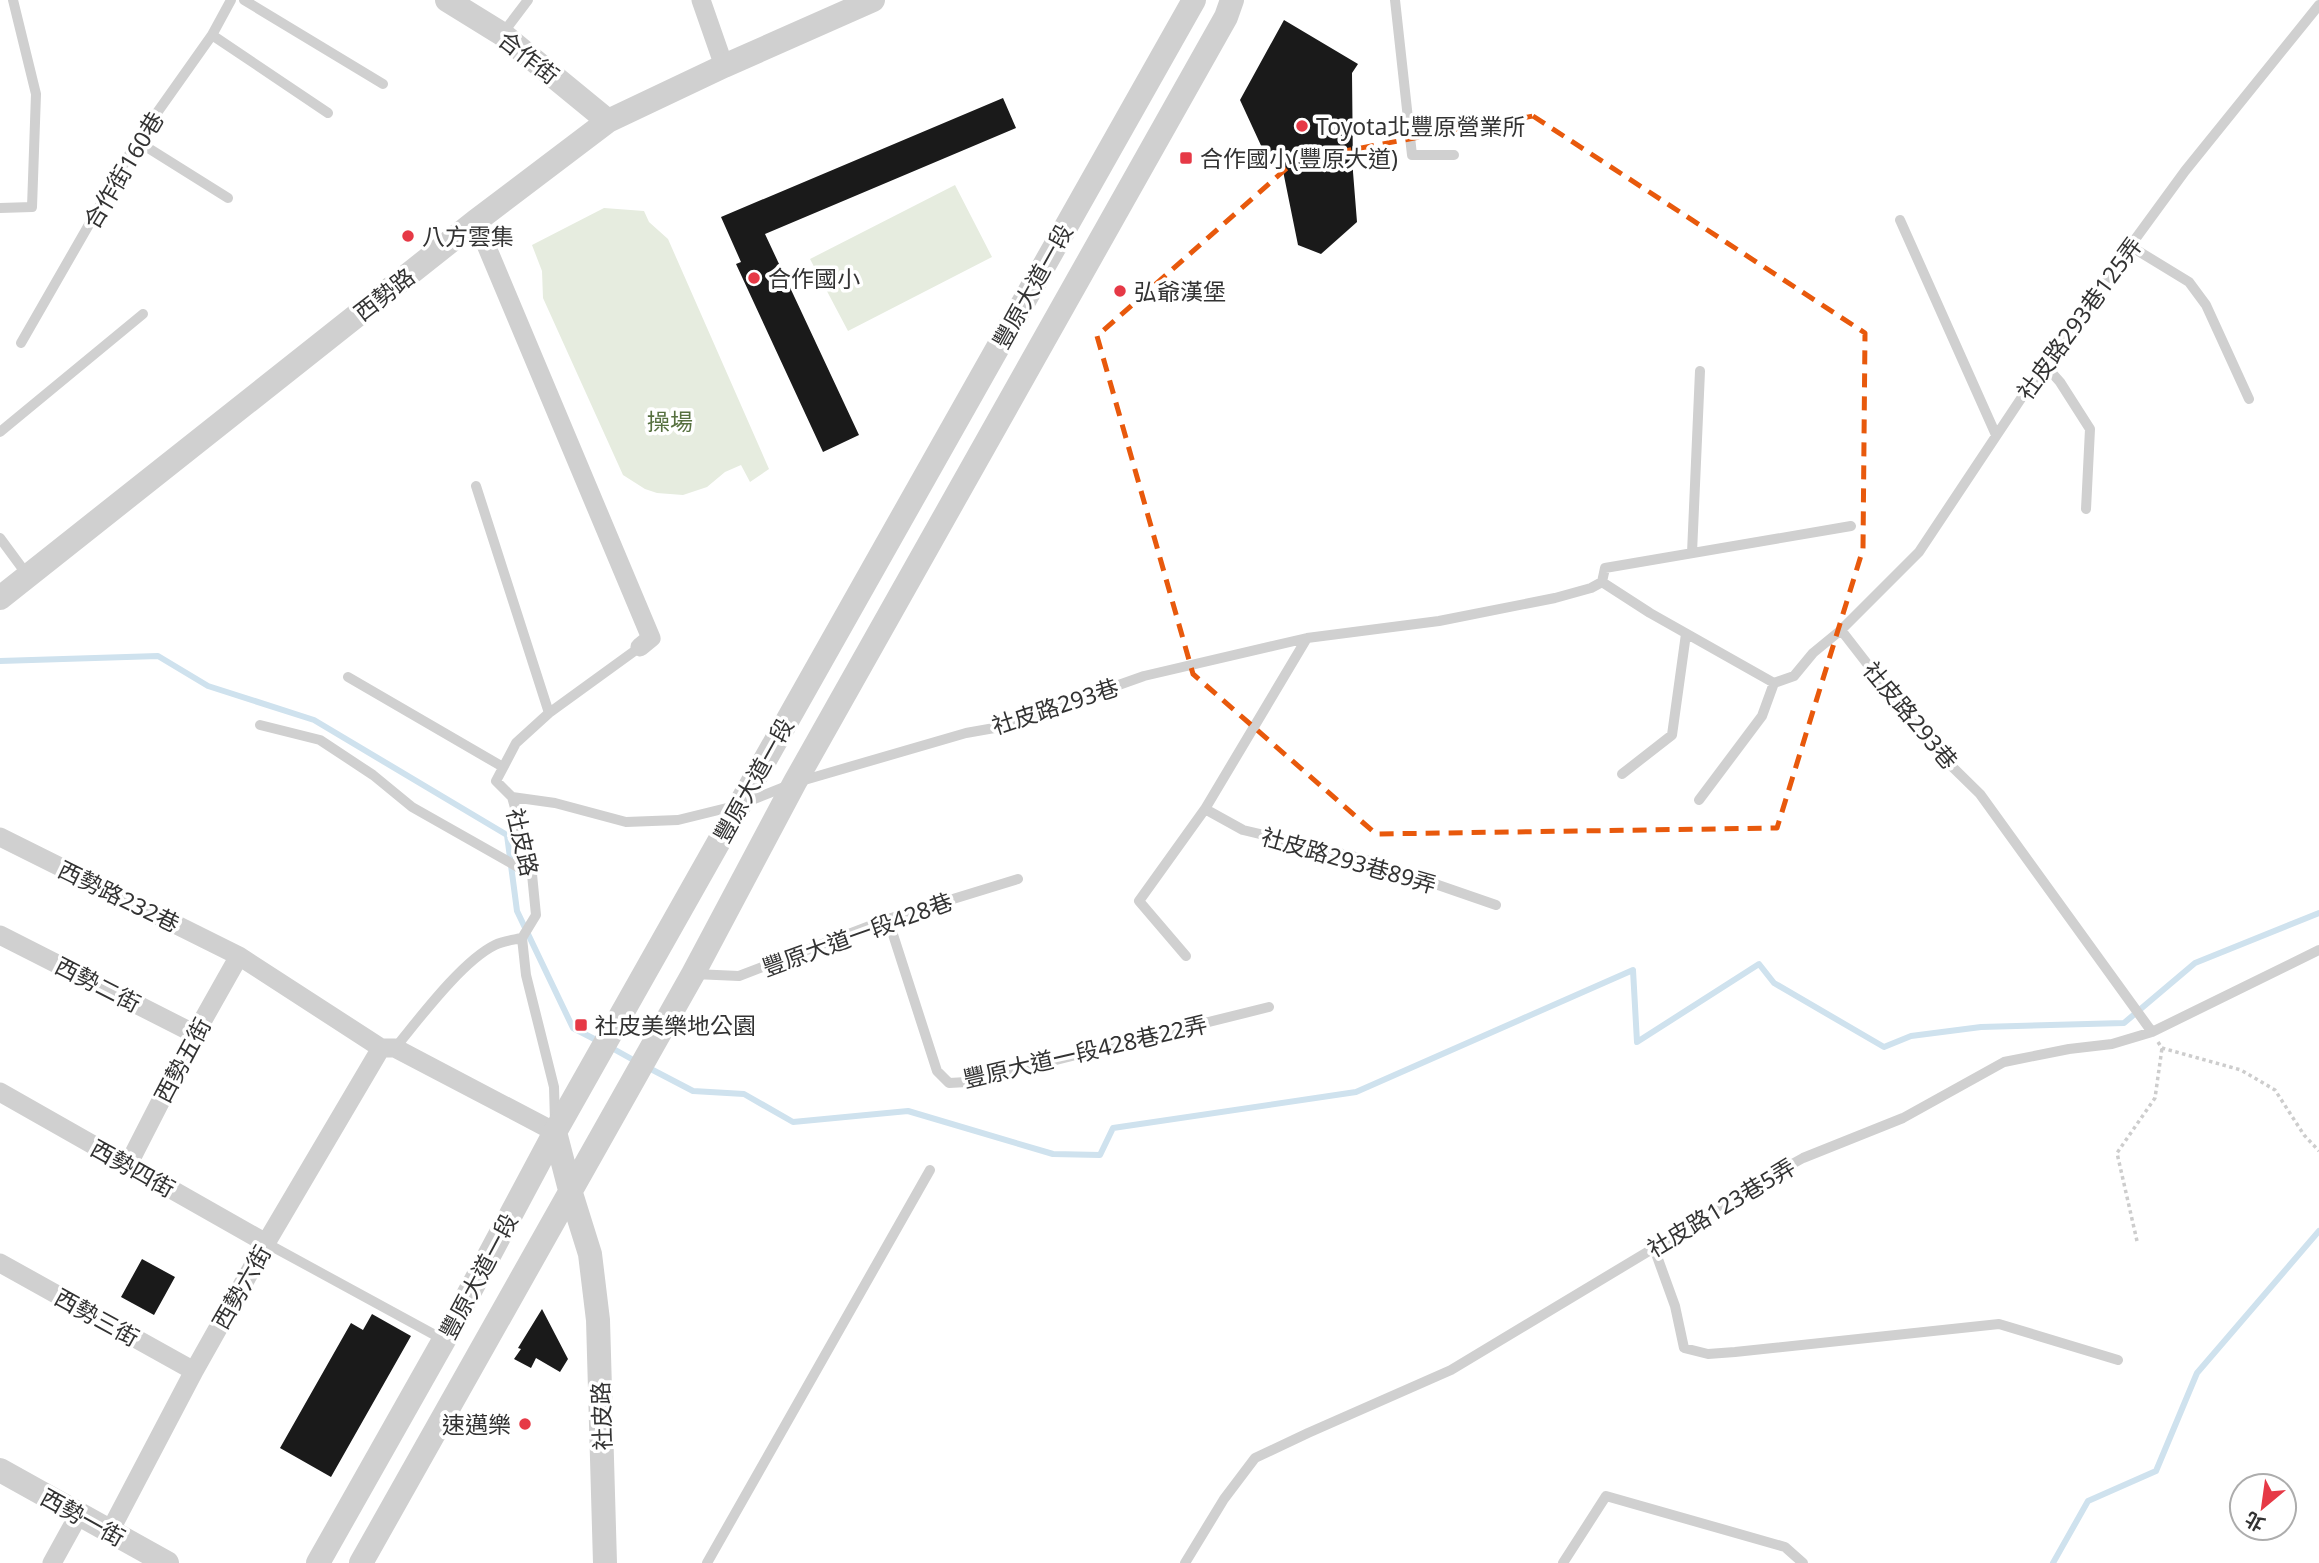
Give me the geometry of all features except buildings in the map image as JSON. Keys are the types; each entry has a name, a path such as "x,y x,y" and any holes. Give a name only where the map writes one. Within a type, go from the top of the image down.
{"street":[{"name":"合作街","path":"447,0 502,34 608,121"},
{"path":"701,0 724,66"},
{"name":"西勢路","path":"0,598 476,221 608,121 873,0"},
{"name":"豐原大道一段","path":"318,1563 444,1340 555,1132 1194,0"},
{"name":"豐原大道一段","path":"361,1563 693,974 795,782 1233,6"},
{"path":"476,221 651,638 639,646"},
{"name":"西勢路232巷","path":"0,837 239,956 388,1048 555,1132"},
{"name":"西勢二街","path":"0,935 195,1034"},
{"name":"西勢五街","path":"128,1165 195,1034 239,956"},
{"name":"西勢六街","path":"110,1531 194,1371 266,1243 388,1048"},
{"name":"西勢四街","path":"1,1094 266,1243"},
{"name":"社皮路","path":"555,1132 590,1254 598,1320 605,1563"},
{"name":"西勢三街","path":"0,1263 194,1371"},
{"name":"西勢一街","path":"0,1471 167,1563"},
{"path":"52,1563 78,1516"}],"lane":[{"path":"0,208 32,207 36,94 13,0"},
{"path":"244,0 383,84"},
{"path":"502,34 528,0"},
{"path":"1395,0 1412,155 1454,155"},
{"name":"合作街160巷","path":"21,343 137,141 212,34 228,1"},
{"name":"社皮路293巷125弄","path":"1841,630 1919,552 2044,364 2130,246 2185,171 2319,5"},
{"path":"212,34 328,113"},
{"path":"137,141 228,198"},
{"path":"1900,220 1996,435"},
{"path":"2130,246 2189,282 2206,305 2249,399"},
{"path":"0,432 143,314"},
{"path":"2044,364 2060,382 2090,429 2086,509"},
{"path":"1692,553 1700,371"},
{"path":"476,486 550,712"},
{"name":"社皮路293巷","path":"512,797 555,803 626,822 678,820 739,805 795,782 966,733 1000,727 1144,676 1307,638 1439,621 1555,597 1591,588 1602,582 1605,568 1851,526"},
{"path":"0,538 28,576"},
{"path":"1602,582 1686,634 1774,683 1794,676 1813,653 1841,630"},
{"name":"社皮路293巷","path":"1841,630 1931,746 1980,794 2151,1032"},
{"path":"1622,774 1672,735 1686,634"},
{"path":"1185,956 1139,901 1205,809 1307,638"},
{"path":"348,677 503,767 516,743 550,712 639,646"},
{"path":"1699,800 1762,716 1774,683"},
{"path":"260,725 320,740 373,775 412,807 532,875"},
{"name":"社皮路","path":"503,767 496,781 512,797 532,875 536,915 522,938 526,975 554,1087 555,1132"},
{"name":"社皮路293巷89弄","path":"1205,809 1243,830 1360,858 1496,905"},
{"name":"豐原大道一段428巷","path":"693,974 739,976 888,919 1018,879"},
{"name":"豐原大道一段428巷22弄","path":"888,919 937,1071 949,1083 967,1082 1269,1007"},
{"path":"388,1048 474,961 495,945 522,938"},
{"name":"社皮路123巷5弄","path":"1185,1563 1224,1499 1255,1458 1451,1370 1654,1248 1731,1198 1803,1158 1903,1118 2004,1062 2069,1049 2112,1044 2151,1032 2319,950"},
{"path":"707,1563 930,1170"},
{"path":"266,1243 444,1340"},
{"path":"1654,1248 1675,1307 1684,1348 1708,1353 1735,1352 1999,1324 2118,1360"},
{"path":"1563,1563 1606,1496 1786,1547 1803,1563"}],"path":[{"path":"2151,1032 2162,1048 2241,1070 2275,1090 2304,1135 2319,1152"},
{"path":"2137,1241 2117,1153 2155,1098 2162,1048"}],"highlighted area":[{"path":"1533,116 1865,333 1863,549 1777,828 1376,834 1193,674 1097,336 1296,160"}],"green space":[{"path":"955,185 992,257 848,331 810,259"},
{"name":"操場","path":"604,208 644,211 649,222 668,239 769,469 750,482 741,465 725,472 707,487 683,495 645,489 623,475 543,298 542,271 532,245"}],"waterway":[{"path":"0,661 158,656 208,686 314,720 507,835 517,911 573,1028 600,1042"},
{"path":"647,1067 693,1091 744,1094 793,1122 908,1111 1053,1154 1100,1155 1113,1128 1356,1092 1633,970 1637,1042 1759,964 1774,983 1884,1047 1911,1036 1981,1027 2124,1023 2195,963 2319,913"},
{"path":"610,1047 637,1062"},
{"path":"2053,1563 2088,1501 2156,1471 2197,1373 2319,1231"}],"place":[{"name":"Toyota北豐原營業所","path":"1302,126"},
{"name":"合作國小(豐原大道)","path":"1186,158"},
{"name":"八方雲集","path":"408,236"},
{"name":"合作國小","path":"754,278"},
{"name":"弘爺漢堡","path":"1120,291"},
{"name":"社皮美樂地公園","path":"581,1025"},
{"name":"速邁樂","path":"525,1424"}]}
